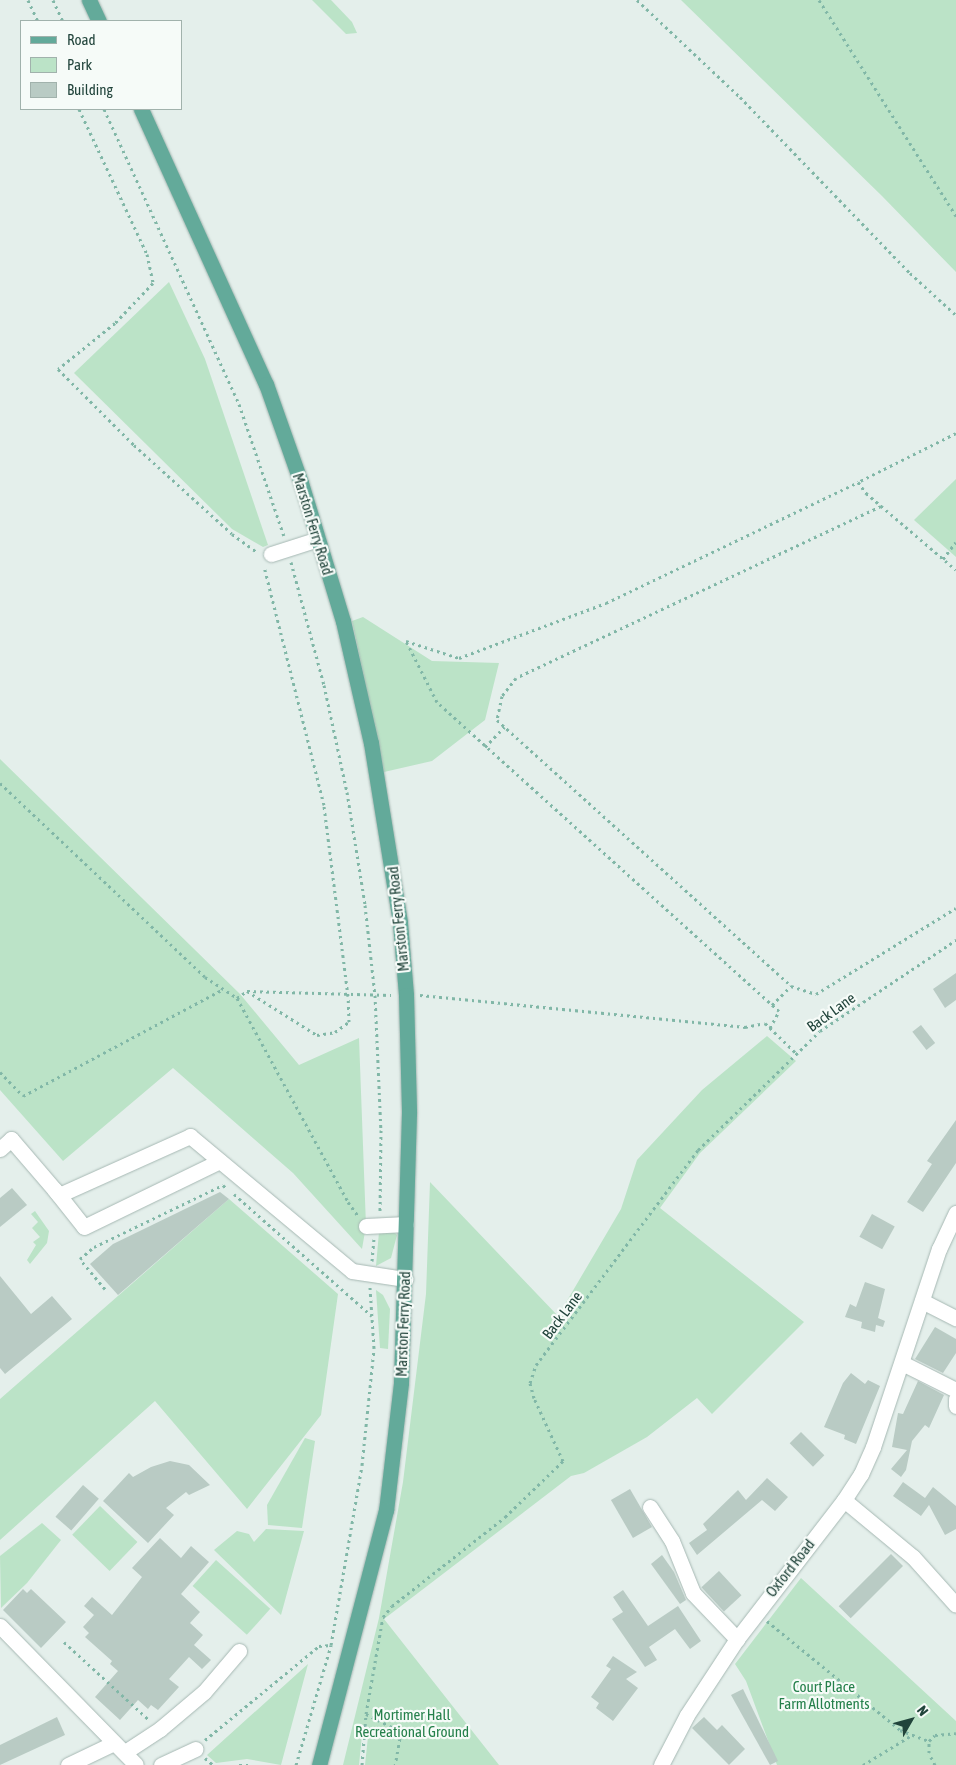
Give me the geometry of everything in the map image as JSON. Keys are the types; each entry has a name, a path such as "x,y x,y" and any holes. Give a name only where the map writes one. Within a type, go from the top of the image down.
{"main road":[{"path":"89,0 99,20"},
{"name":"Marston Ferry Road","path":"141,110 266,384 318,539 343,621 380,787 400,922 406,995 409,1113 402,1383 386,1510 320,1765"}],"street":[{"path":"266,554 318,539"},
{"path":"51,1186 59,1195 190,1136 352,1271 405,1279"},
{"path":"0,1149 12,1139 84,1226 220,1161"},
{"name":"Oxford Road","path":"661,1765 687,1715 737,1639 844,1500 874,1448 939,1249 956,1214"},
{"path":"371,1226 406,1224"},
{"path":"922,1301 956,1318"},
{"path":"902,1363 956,1390"},
{"path":"956,1399 956,1406"},
{"path":"844,1500 913,1557 956,1605"},
{"path":"650,1507 672,1541 693,1593 737,1639"},
{"path":"0,1626 136,1765"},
{"path":"68,1765 119,1747 160,1729 204,1692 239,1651"},
{"path":"161,1765 195,1749"}],"path":[{"path":"28,0 38,20"},
{"path":"53,0 63,20"},
{"path":"637,0 740,97 910,273 956,315"},
{"path":"819,0 956,216"},
{"path":"79,110 148,254 153,283 115,323 58,369 134,445 232,534 254,553 266,554 324,805 348,996 349,1022 335,1032 317,1035 247,991"},
{"path":"104,110 239,404 288,548 324,685 347,792 375,996 382,1172 371,1226 371,1263"},
{"path":"770,1028 779,1011 437,702 406,641 459,658 606,603 956,433"},
{"path":"858,482 881,506 956,570"},
{"path":"881,506 516,678 502,696 497,720 791,986 816,994 956,908"},
{"path":"943,558 956,542"},
{"path":"485,747 504,727"},
{"path":"0,783 205,977 237,998 348,1202 371,1226"},
{"name":"Back Lane","path":"362,1765 366,1714 383,1617 392,1606 505,1517 560,1467 563,1461 561,1452 543,1419 530,1383 536,1366 698,1150 820,1031 956,940"},
{"path":"772,1005 791,986"},
{"path":"0,1072 23,1096 224,989"},
{"path":"237,998 247,991 348,996 406,995 744,1028 765,1023 797,1054"},
{"path":"105,1288 80,1259 94,1247 223,1185 372,1316"},
{"path":"296,1765 331,1645 362,1465 374,1358 370,1287"},
{"path":"767,1621 900,1730 928,1741"},
{"path":"64,1642 160,1729"},
{"path":"195,1749 319,1646 331,1645"},
{"path":"366,1714 401,1732 395,1765"},
{"path":"928,1741 935,1735 956,1733"},
{"path":"863,1765 912,1734"},
{"path":"928,1741 929,1753 935,1765"},
{"path":"239,1765 248,1765"}],"green space":[{"path":"312,0 331,0 352,22 357,33 346,34"},
{"path":"681,0 956,0 956,272 882,196"},
{"path":"169,282 205,359 268,545 263,547 232,529 74,373"},
{"path":"956,479 956,557 914,520"},
{"path":"363,617 432,661 499,663 485,720 432,761 384,772 352,621"},
{"path":"0,759 240,994 299,1065 359,1038 366,1226 362,1249 293,1173 173,1068 63,1161 0,1090"},
{"name":"Mortimer Hall Recreational Ground","path":"767,1036 796,1061 700,1153 660,1208 804,1322 712,1414 697,1398 647,1437 584,1473 571,1476 384,1619 499,1765 365,1765 369,1727 363,1725 359,1765 343,1765 379,1618 403,1482 426,1294 430,1182 558,1316 621,1209 637,1160 702,1090"},
{"path":"229,1199 338,1294 321,1415 247,1509 155,1401 0,1540 0,1399"},
{"path":"35,1211 49,1231 47,1243 30,1264 27,1260 36,1245 33,1242 40,1237 32,1228 38,1222 31,1214"},
{"path":"393,1231 397,1235 391,1258 376,1266 379,1232"},
{"path":"376,1290 383,1295 390,1309 388,1349 380,1348"},
{"path":"305,1438 315,1441 302,1528 268,1525 267,1505"},
{"path":"100,1506 137,1542 110,1571 72,1535"},
{"path":"42,1523 61,1540 27,1583 1,1608 0,1556"},
{"path":"266,1529 304,1531 281,1615 214,1550 237,1531 249,1534 254,1542"},
{"path":"216,1560 270,1609 247,1635 193,1586"},
{"name":"Court Place Farm Allotments","path":"801,1578 956,1721 956,1765 777,1765 746,1681 735,1664"},
{"path":"308,1664 281,1765 247,1759 216,1763 207,1755"}],"building":[{"path":"956,973 956,1000 945,1008 933,989"},
{"path":"921,1025 935,1043 926,1050 912,1032"},
{"path":"956,1120 956,1163 923,1212 907,1202 932,1164 927,1161"},
{"path":"12,1188 27,1205 0,1227 0,1198"},
{"path":"220,1192 229,1199 118,1295 90,1264 113,1244"},
{"path":"872,1214 895,1227 882,1249 859,1237"},
{"path":"0,1276 31,1314 52,1296 72,1319 5,1374 0,1368"},
{"path":"865,1282 885,1289 878,1318 885,1321 883,1327 876,1325 875,1332 861,1328 862,1322 845,1317 850,1304 856,1307"},
{"path":"935,1327 956,1339 956,1353 943,1373 915,1359"},
{"path":"851,1373 865,1384 868,1380 880,1386 856,1444 844,1439 845,1435 824,1427 843,1383"},
{"path":"918,1381 944,1395 929,1428 925,1425 912,1441 906,1470 901,1477 891,1469 907,1450 892,1447 898,1413 903,1414"},
{"path":"801,1432 824,1455 813,1467 790,1443"},
{"path":"170,1461 189,1465 210,1485 189,1495 186,1492 166,1508 174,1515 148,1543 103,1501 129,1473 133,1477 151,1467"},
{"path":"767,1478 788,1497 775,1511 762,1500 697,1555 689,1543 707,1530 703,1524 738,1490 746,1500"},
{"path":"903,1482 925,1498 933,1487 956,1506 956,1529 945,1535 929,1505 921,1516 893,1496"},
{"path":"83,1485 99,1499 71,1530 55,1517"},
{"path":"630,1489 652,1527 633,1538 611,1500"},
{"path":"160,1538 181,1558 191,1546 209,1562 181,1594 200,1612 190,1623 203,1635 194,1645 211,1660 202,1669 189,1657 169,1679 179,1687 158,1710 151,1705 148,1709 138,1700 120,1720 95,1697 118,1671 110,1664 112,1661 85,1637 89,1633 83,1627 94,1615 84,1606 92,1597 112,1615 142,1577 132,1568"},
{"path":"891,1554 903,1566 851,1618 839,1606"},
{"path":"662,1555 674,1572 686,1600 680,1604 651,1564"},
{"path":"719,1571 742,1595 724,1612 701,1587"},
{"path":"23,1589 27,1593 31,1589 66,1622 41,1648 3,1610"},
{"path":"623,1590 648,1626 678,1606 701,1641 690,1649 675,1629 649,1647 657,1660 645,1667 612,1619 623,1612 613,1597"},
{"path":"613,1656 637,1672 626,1679 638,1688 613,1721 596,1708 599,1703 591,1697 611,1669 606,1666"},
{"path":"743,1689 778,1761 770,1765 731,1695"},
{"path":"57,1717 65,1735 0,1765 0,1745"},
{"path":"704,1717 717,1730 722,1725 745,1749 729,1765 692,1728"}]}
